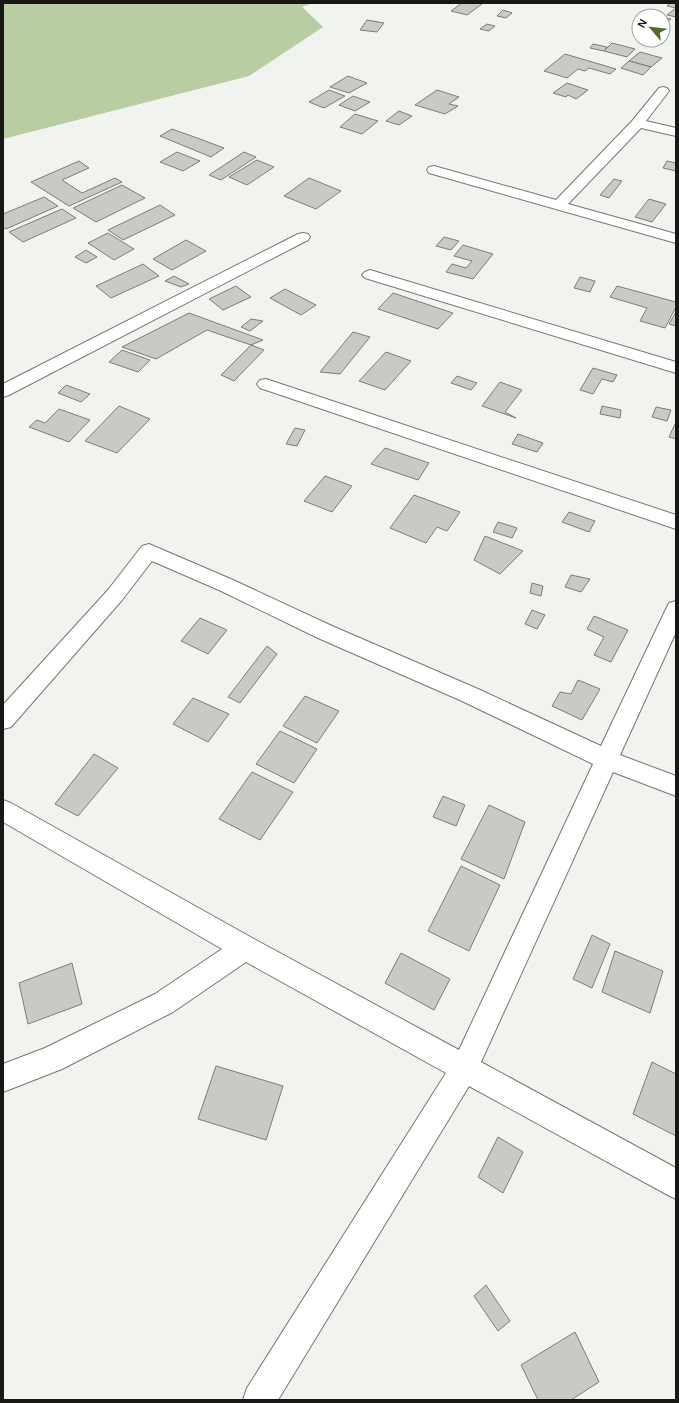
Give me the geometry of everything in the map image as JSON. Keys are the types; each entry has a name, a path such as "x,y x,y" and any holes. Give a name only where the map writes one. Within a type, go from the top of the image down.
{"street":[{"path":"558,206 638,123 663,91"},
{"path":"638,123 676,132"},
{"path":"434,170 676,239"},
{"path":"3,391 303,237"},
{"path":"370,276 676,368"},
{"path":"266,384 676,522"},
{"path":"3,720 115,595 149,551 226,585 325,632 470,695 606,759 676,786"},
{"path":"259,1400 464,1069 676,609"},
{"path":"3,810 245,948 676,1184"},
{"path":"3,1078 52,1059 164,1003 245,948"}],"green space":[{"path":"3,3 313,3 302,7 323,27 249,76 3,139"}],"building":[{"path":"462,3 482,4 467,15 451,11"},
{"path":"670,3 676,4 676,8 667,6"},
{"path":"676,8 676,17 671,16 671,12"},
{"path":"503,10 512,13 506,18 497,16"},
{"path":"367,20 384,23 377,32 360,30"},
{"path":"487,24 495,26 489,31 480,29"},
{"path":"612,43 635,49 627,57 604,51"},
{"path":"593,44 607,47 604,51 590,48"},
{"path":"640,52 662,58 651,67 629,61"},
{"path":"565,54 616,69 610,74 589,68 585,71 578,69 567,78 544,71"},
{"path":"629,61 651,67 643,75 621,68"},
{"path":"348,76 367,83 349,93 330,87"},
{"path":"567,83 588,90 576,99 568,95 566,97 553,93"},
{"path":"329,90 345,96 324,108 309,102"},
{"path":"437,90 459,97 449,104 458,106 445,114 415,105"},
{"path":"353,96 370,102 355,111 339,105"},
{"path":"399,111 412,116 399,125 386,121"},
{"path":"355,114 378,121 362,134 340,127"},
{"path":"172,129 224,148 211,157 160,136"},
{"path":"177,152 200,161 183,171 160,162"},
{"path":"244,152 256,157 221,180 209,175"},
{"path":"257,160 274,167 247,185 229,177"},
{"path":"79,161 89,168 62,180 82,193 115,178 122,182 69,206 31,182"},
{"path":"667,161 676,163 676,171 663,168"},
{"path":"309,178 341,191 316,209 284,196"},
{"path":"614,179 622,181 609,198 600,195"},
{"path":"122,185 145,198 96,222 73,208"},
{"path":"44,197 58,206 6,229 3,227 3,214"},
{"path":"649,199 666,204 652,222 635,217"},
{"path":"160,205 175,215 123,240 108,230"},
{"path":"62,209 76,218 23,242 9,232"},
{"path":"108,233 134,249 114,260 88,243"},
{"path":"444,237 459,241 451,250 436,246"},
{"path":"186,240 206,251 172,270 153,259"},
{"path":"463,245 493,254 473,279 446,272 452,264 466,268 472,261 454,256"},
{"path":"86,250 97,257 86,263 75,257"},
{"path":"143,264 159,276 111,298 96,286"},
{"path":"174,276 189,284 181,287 165,281"},
{"path":"580,277 595,281 590,292 574,288"},
{"path":"236,286 251,297 223,310 209,299"},
{"path":"617,286 676,302 676,307 665,328 640,321 647,308 610,297"},
{"path":"285,289 316,305 301,315 270,298"},
{"path":"393,293 453,313 438,329 378,309"},
{"path":"676,312 676,326 669,324"},
{"path":"189,313 263,340 251,345 207,330 156,359 122,347"},
{"path":"251,319 263,321 250,331 241,327"},
{"path":"353,332 370,337 340,374 320,372"},
{"path":"251,345 264,350 234,381 221,375"},
{"path":"122,350 150,360 138,372 109,362"},
{"path":"386,352 411,361 385,390 359,381"},
{"path":"593,368 617,375 613,382 602,379 593,394 580,390"},
{"path":"457,376 477,383 471,390 451,383"},
{"path":"500,382 522,390 505,412 516,418 482,406"},
{"path":"66,385 90,394 81,402 58,393"},
{"path":"119,406 150,419 117,453 85,441"},
{"path":"602,406 621,410 620,418 600,414"},
{"path":"656,407 671,410 667,421 652,417"},
{"path":"59,409 90,420 69,442 29,427 37,420 45,423"},
{"path":"676,424 676,439 669,437"},
{"path":"295,428 305,430 297,446 286,444"},
{"path":"518,434 543,443 537,452 512,444"},
{"path":"385,448 429,463 418,480 371,464"},
{"path":"325,476 352,486 332,512 304,501"},
{"path":"414,495 460,512 447,531 437,527 426,543 390,528"},
{"path":"569,512 595,521 589,532 562,522"},
{"path":"498,522 517,528 512,538 493,532"},
{"path":"485,536 523,551 500,574 474,560"},
{"path":"571,575 590,579 581,592 565,587"},
{"path":"532,583 543,586 541,596 530,593"},
{"path":"532,610 545,615 537,629 525,624"},
{"path":"594,616 628,630 611,662 594,655 604,637 587,629"},
{"path":"200,618 227,630 208,654 181,641"},
{"path":"267,646 277,654 240,703 228,697"},
{"path":"578,680 600,689 582,720 552,706 560,692 571,694"},
{"path":"305,696 339,711 317,743 283,726"},
{"path":"193,698 229,714 208,742 173,724"},
{"path":"280,731 317,749 294,783 256,764"},
{"path":"94,754 118,768 78,816 55,804"},
{"path":"252,772 293,792 260,840 219,819"},
{"path":"443,796 465,805 456,826 433,817"},
{"path":"489,805 525,822 504,879 461,859"},
{"path":"461,866 500,885 469,951 428,931"},
{"path":"592,935 610,944 592,988 573,979"},
{"path":"615,951 663,971 650,1013 602,992"},
{"path":"401,953 450,979 434,1010 385,983"},
{"path":"72,963 82,1004 28,1024 19,983"},
{"path":"652,1062 676,1074 676,1136 633,1114"},
{"path":"216,1066 283,1086 266,1140 198,1119"},
{"path":"498,1137 523,1152 503,1193 478,1177"},
{"path":"486,1285 510,1321 498,1331 474,1296"},
{"path":"575,1332 599,1382 571,1400 538,1400 521,1365"}]}
